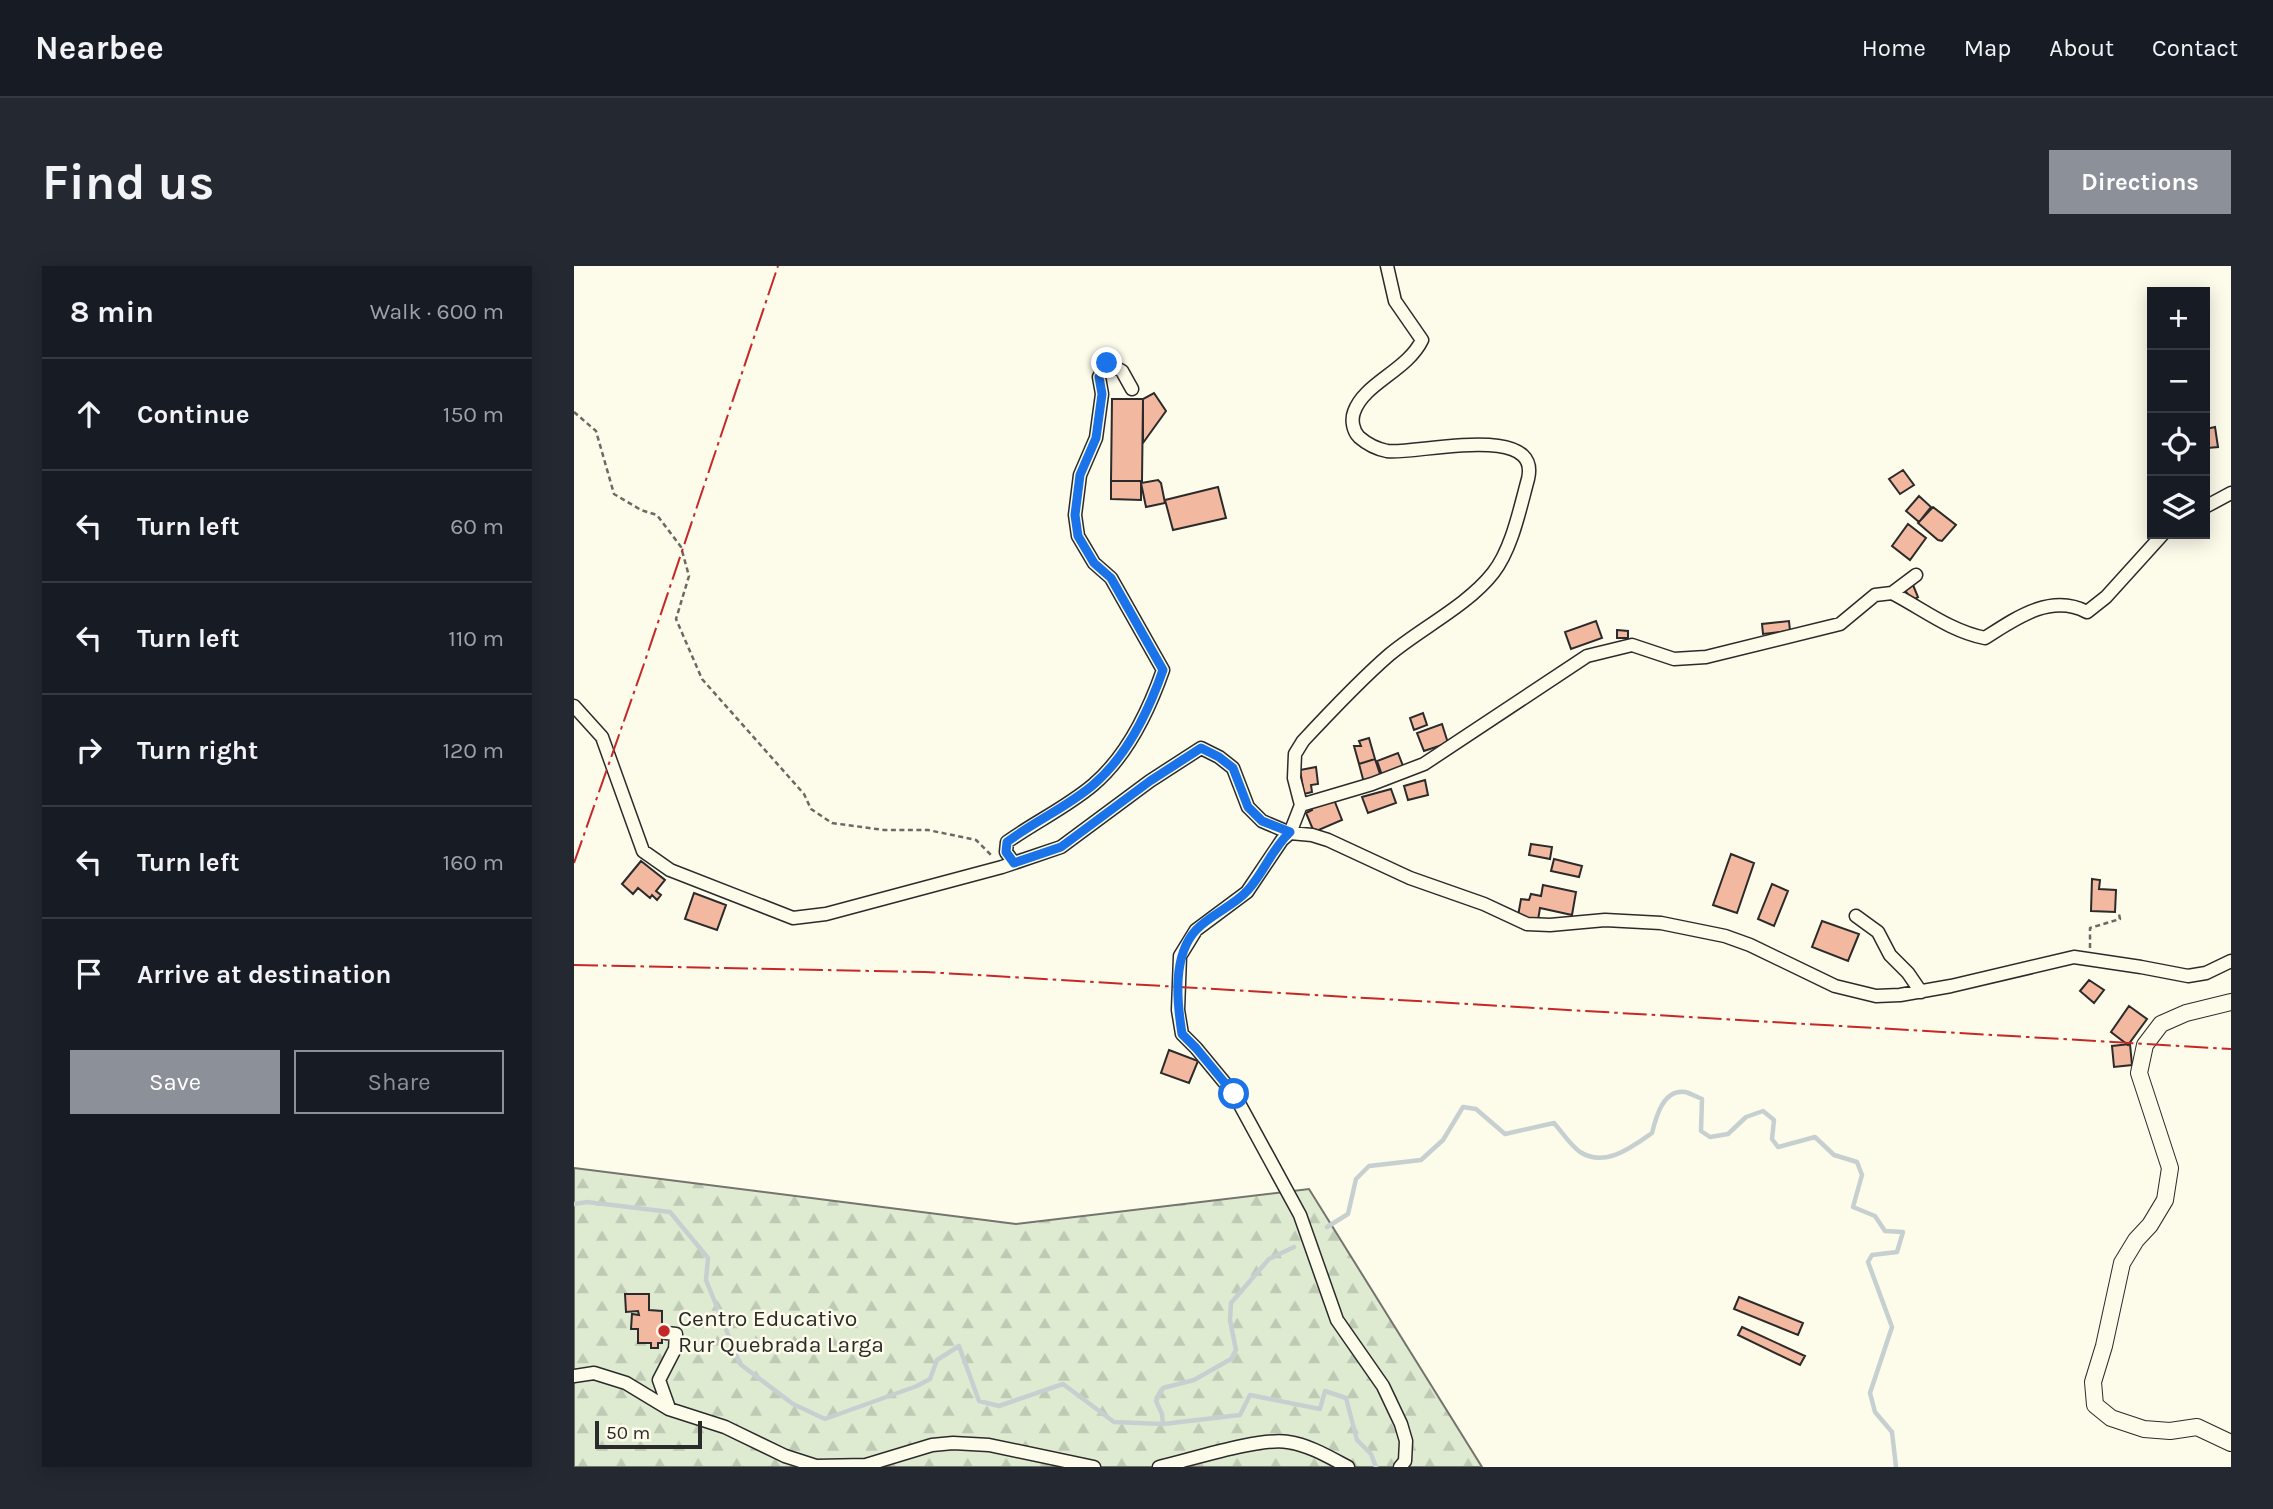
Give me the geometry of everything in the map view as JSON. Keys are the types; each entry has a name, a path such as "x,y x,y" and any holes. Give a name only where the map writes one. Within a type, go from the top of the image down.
{"street":[{"path":"1387,266 1395,301 1422,340 1407,361 1370,389 1354,412 1353,424 1357,435 1370,445 1387,451 1413,452 1444,445 1502,446 1523,454 1529,461 1530,470 1518,516 1494,572 1478,589 1389,656 1303,741 1295,754 1294,778 1301,805 1290,832 1247,891 1195,930 1180,956 1178,1010 1182,1034 1234,1094 1300,1215 1337,1320 1383,1386 1401,1424 1406,1441 1405,1461 1400,1467"},
{"path":"1008,865 1007,842 1035,822 1065,806 1094,784 1116,762 1155,694 1163,670 1111,578 1094,563 1078,536 1075,515 1080,475 1096,438 1102,394 1099,377 1107,363 1122,371 1132,389"},
{"path":"2210,504 2231,494"},
{"path":"1892,593 1950,627 1985,638 2028,613 2049,605 2064,605 2087,612 2106,597 2158,539"},
{"path":"1301,805 1371,784 1424,764 1587,656 1632,645 1674,659 1706,657 1840,624 1875,595 1892,593 1916,575"},
{"path":"574,706 602,737 643,851 670,870 793,918 827,914 1008,865 1061,847 1150,781 1201,748 1233,768 1248,807 1262,821 1290,832 1328,840 1410,878 1484,904 1527,924 1550,925 1605,920 1661,923 1725,936 1750,945 1835,986 1876,996 1921,992 2074,957 2188,976 2206,974 2231,961"},
{"path":"1856,916 1878,932 1890,955 1908,973 1921,992"},
{"path":"2231,1002 2186,1013 2161,1024 2145,1045 2139,1073 2170,1168 2165,1200 2122,1263 2104,1346 2093,1382 2095,1405 2111,1418 2144,1429 2196,1427 2231,1443"},
{"path":"666,1333 676,1334 675,1349 659,1380 669,1409"},
{"path":"574,1376 594,1373 626,1383 669,1409 725,1427 785,1456 816,1466 866,1465 932,1445 953,1443 989,1445 1094,1467"},
{"path":"1159,1467 1263,1442 1286,1441 1314,1450 1348,1467"}],"path":[{"path":"574,412 596,431 614,494 640,510 657,515 681,547 689,576 676,619 702,679 804,794 811,809 832,823 884,830 928,830 976,840 1008,865"},
{"path":"2088,958 2090,928 2120,919 2119,914"}],"green space":[{"path":"574,1168 1016,1224 1309,1189 1482,1467 574,1467"}],"building":[{"path":"1154,393 1166,411 1143,443 1143,399"},
{"path":"1112,399 1143,399 1142,481 1111,481"},
{"path":"2215,427 2218,447 2210,448 2210,428"},
{"path":"1903,470 1914,485 1900,494 1889,479"},
{"path":"1158,480 1165,503 1146,507 1141,483"},
{"path":"1111,481 1141,481 1141,500 1111,499"},
{"path":"1218,487 1226,518 1173,530 1165,500"},
{"path":"1919,496 1931,507 1919,522 1906,511"},
{"path":"1933,507 1956,525 1942,541 1918,523"},
{"path":"1908,524 1926,538 1910,560 1892,546"},
{"path":"1913,585 1918,597 1912,601 1905,590"},
{"path":"1596,621 1602,638 1571,649 1565,632"},
{"path":"1789,621 1790,631 1763,634 1762,624"},
{"path":"1617,630 1628,631 1628,638 1617,638"},
{"path":"1423,713 1427,725 1414,730 1410,718"},
{"path":"1442,724 1448,743 1424,751 1417,733"},
{"path":"1369,738 1375,759 1359,764 1354,746 1361,746 1359,741"},
{"path":"1398,753 1405,771 1383,778 1377,761"},
{"path":"1375,759 1381,777 1364,783 1359,764"},
{"path":"1316,767 1318,784 1311,785 1312,792 1304,794 1300,770"},
{"path":"1425,780 1428,795 1408,800 1404,786"},
{"path":"1391,789 1396,803 1368,813 1362,797"},
{"path":"1333,797 1342,820 1314,832 1306,813 1312,810 1310,806"},
{"path":"1531,844 1552,847 1550,859 1529,855"},
{"path":"1731,854 1754,863 1737,913 1713,905"},
{"path":"1554,859 1582,866 1579,877 1551,871"},
{"path":"641,861 665,880 656,891 661,895 657,900 638,888 633,894 622,884"},
{"path":"2092,879 2100,880 2099,889 2116,890 2115,912 2091,911"},
{"path":"1772,884 1788,891 1774,926 1758,919"},
{"path":"1543,885 1576,892 1572,915 1540,908 1538,920 1518,916 1521,899 1529,900 1531,894 1541,896"},
{"path":"694,893 726,905 717,930 685,919"},
{"path":"1822,921 1859,934 1848,961 1812,947"},
{"path":"2089,980 2104,990 2094,1003 2080,991"},
{"path":"2129,1006 2147,1019 2128,1045 2111,1032"},
{"path":"2130,1044 2132,1065 2114,1067 2112,1046"},
{"path":"1169,1050 1198,1061 1189,1083 1161,1073"},
{"path":"625,1294 649,1294 649,1310 662,1311 662,1343 658,1343 658,1348 651,1348 651,1343 638,1343 638,1329 631,1329 632,1314 639,1315 638,1311 626,1312"},
{"path":"1739,1297 1803,1323 1798,1335 1734,1309"},
{"path":"1742,1327 1805,1356 1800,1365 1738,1335"}],"waterway":[{"path":"1327,1227 1348,1214 1356,1179 1369,1166 1421,1160 1443,1140 1463,1107 1476,1109 1505,1134 1554,1123 1580,1152 1599,1158 1618,1154 1652,1133 1662,1105 1677,1092 1702,1099 1701,1131 1710,1137 1728,1134 1746,1117 1763,1111 1774,1120 1772,1139 1778,1147 1815,1137 1834,1155 1857,1162 1862,1175 1853,1207 1875,1216 1885,1231 1903,1232 1897,1252 1872,1255 1868,1262 1892,1327 1870,1393 1875,1412 1892,1432 1896,1467"},
{"path":"574,1204 587,1202 670,1212 708,1258 706,1280 740,1364 793,1404 825,1419 930,1379 937,1360 959,1346 979,1401 999,1406 1063,1384 1114,1422 1163,1424 1240,1415 1250,1395 1320,1409 1325,1391 1346,1398 1357,1440 1371,1454 1376,1467"},
{"path":"1163,1424 1156,1401 1163,1388 1194,1380 1231,1359 1236,1350 1230,1320 1231,1303 1269,1259 1294,1247"}],"power":[{"path":"574,863 778,266"},
{"path":"574,965 925,972 2231,1049"}],"place":[{"name":"Centro Educativo Rur Quebrada Larga","path":"664,1331"}],"route":[{"path":"1107,363 1099,377 1102,394 1096,438 1080,475 1075,515 1078,536 1094,563 1111,578 1163,670 1155,694 1116,762 1094,784 1065,806 1035,822 1007,842 1006,852 1014,863 1061,847 1150,781 1201,748 1233,768 1248,807 1262,821 1290,832 1247,891 1195,930 1180,956 1178,1010 1182,1034 1234,1094"}]}
